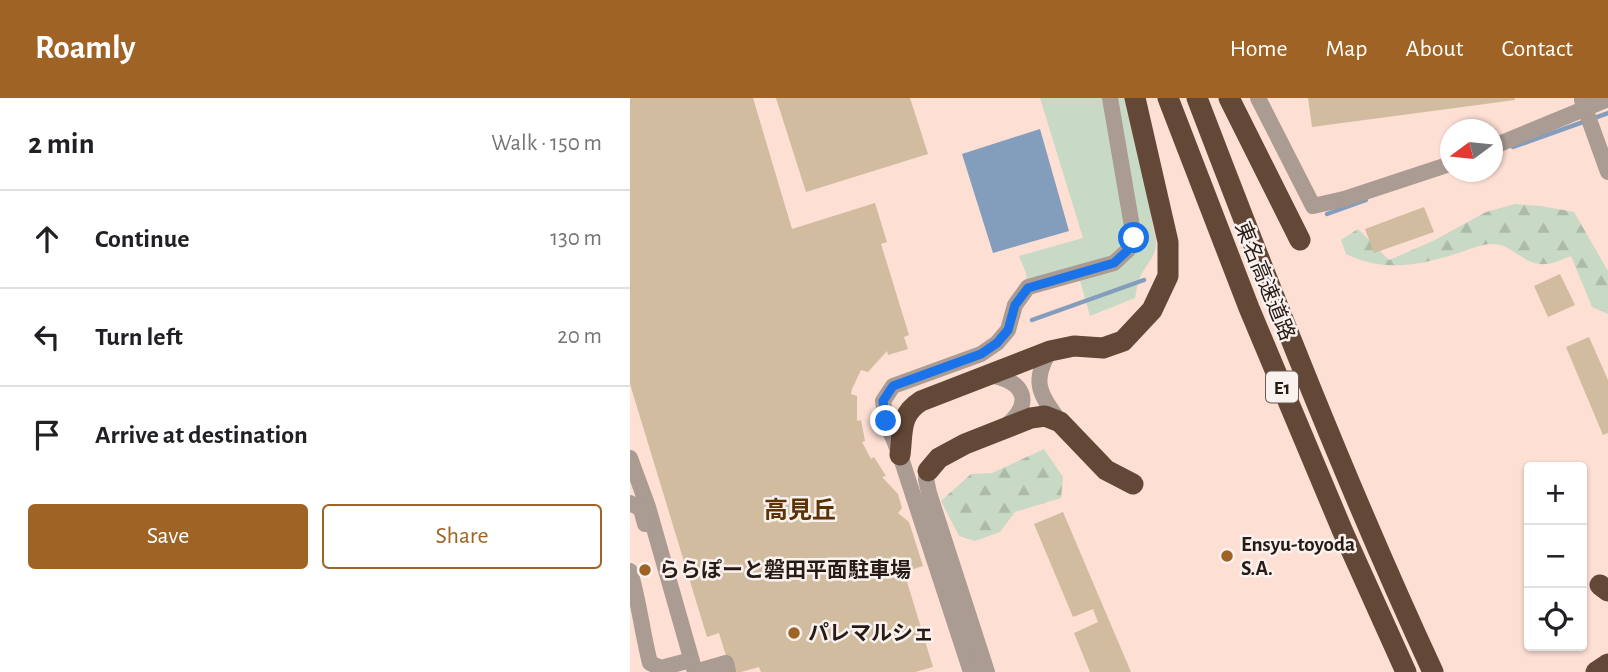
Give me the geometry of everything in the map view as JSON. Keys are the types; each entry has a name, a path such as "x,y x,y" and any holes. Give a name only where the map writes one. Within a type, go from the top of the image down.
{"highway":[{"path":"900,455 904,418 910,408 921,401 1050,351 1074,346 1103,348 1123,341 1152,310 1168,276 1168,242 1135,98"},
{"name":"東名高速道路","path":"1168,98 1249,308 1343,532 1406,672"},
{"name":"東名高速道路","path":"1197,98 1273,298 1365,520 1433,672"},
{"path":"1229,98 1300,240"},
{"path":"928,471 939,458 950,452 1003,428 1038,416 1052,417 1060,422 1105,470 1133,484"},
{"path":"1597,672 1608,664"}],"street":[{"path":"971,672 900,455 886,421 883,401 893,386 981,354 997,343 1008,330 1015,305 1028,288 1114,263 1128,250 1134,238 1110,98"},
{"path":"1258,98 1313,206 1344,199 1440,168"},
{"path":"1503,143 1586,112 1608,99"},
{"path":"1586,112 1608,172"},
{"path":"1050,351 1042,364 1038,381 1045,400 1060,422"},
{"path":"989,375 1008,379 1020,389 1022,396 1020,412 1003,428"},
{"path":"631,468 648,506 687,661"},
{"path":"928,471 926,480 929,493 987,672"},
{"path":"630,503 641,509 687,661 695,672 726,663 728,672"},
{"path":"630,571 650,663 660,668 687,661"},
{"path":"630,608 647,670"}],"green space":[{"path":"1040,98 1134,98 1156,249 1140,278 1135,298 1090,316 1078,273 1028,287 1019,256 1083,238"},
{"path":"1515,204 1574,212 1608,271 1608,314 1592,307 1571,256 1551,263 1537,264 1506,247 1492,244 1427,262 1387,265 1360,260 1346,254 1341,240 1358,229 1389,260 1433,241 1486,212"},
{"path":"1044,449 1063,477 1061,498 1015,512 1000,532 975,541 959,536 941,501 971,474 992,473"}],"water":[{"path":"1040,129 1069,231 993,253 962,154"}],"building":[{"path":"630,98 753,98 792,229 875,203 887,242 881,244 909,335 904,337 908,349 888,355 887,351 868,372 861,370 851,394 857,396 857,421 861,420 865,441 862,442 871,459 874,457 886,476 882,477 898,494 902,508 898,513 909,522 923,566 904,572 933,667 915,672 761,672 759,667 731,672 719,633 707,637 630,384"},
{"path":"776,98 910,98 928,154 806,192"},
{"path":"1308,98 1515,98 1515,100 1312,127"},
{"path":"1424,207 1434,232 1374,253 1365,229"},
{"path":"1560,274 1575,305 1548,317 1534,286"},
{"path":"1589,337 1608,380 1608,433 1603,435 1566,347"},
{"path":"1063,512 1131,672 1090,672 1074,633 1098,622 1093,609 1073,617 1034,524"}],"waterway":[{"path":"1513,147 1608,113"},
{"path":"1327,214 1366,200"},
{"path":"1032,320 1144,280"}],"place":[{"name":"Ensyu-toyoda S.A.","path":"1227,556"},
{"name":"ららぽーと磐田平面駐車場","path":"645,570"},
{"name":"パレマルシェ","path":"794,633"}],"district":[{"name":"高見丘","path":"800,510"}],"route":[{"path":"886,421 883,401 893,386 981,354 997,343 1008,330 1015,305 1028,288 1114,263 1128,250 1134,238"}]}
